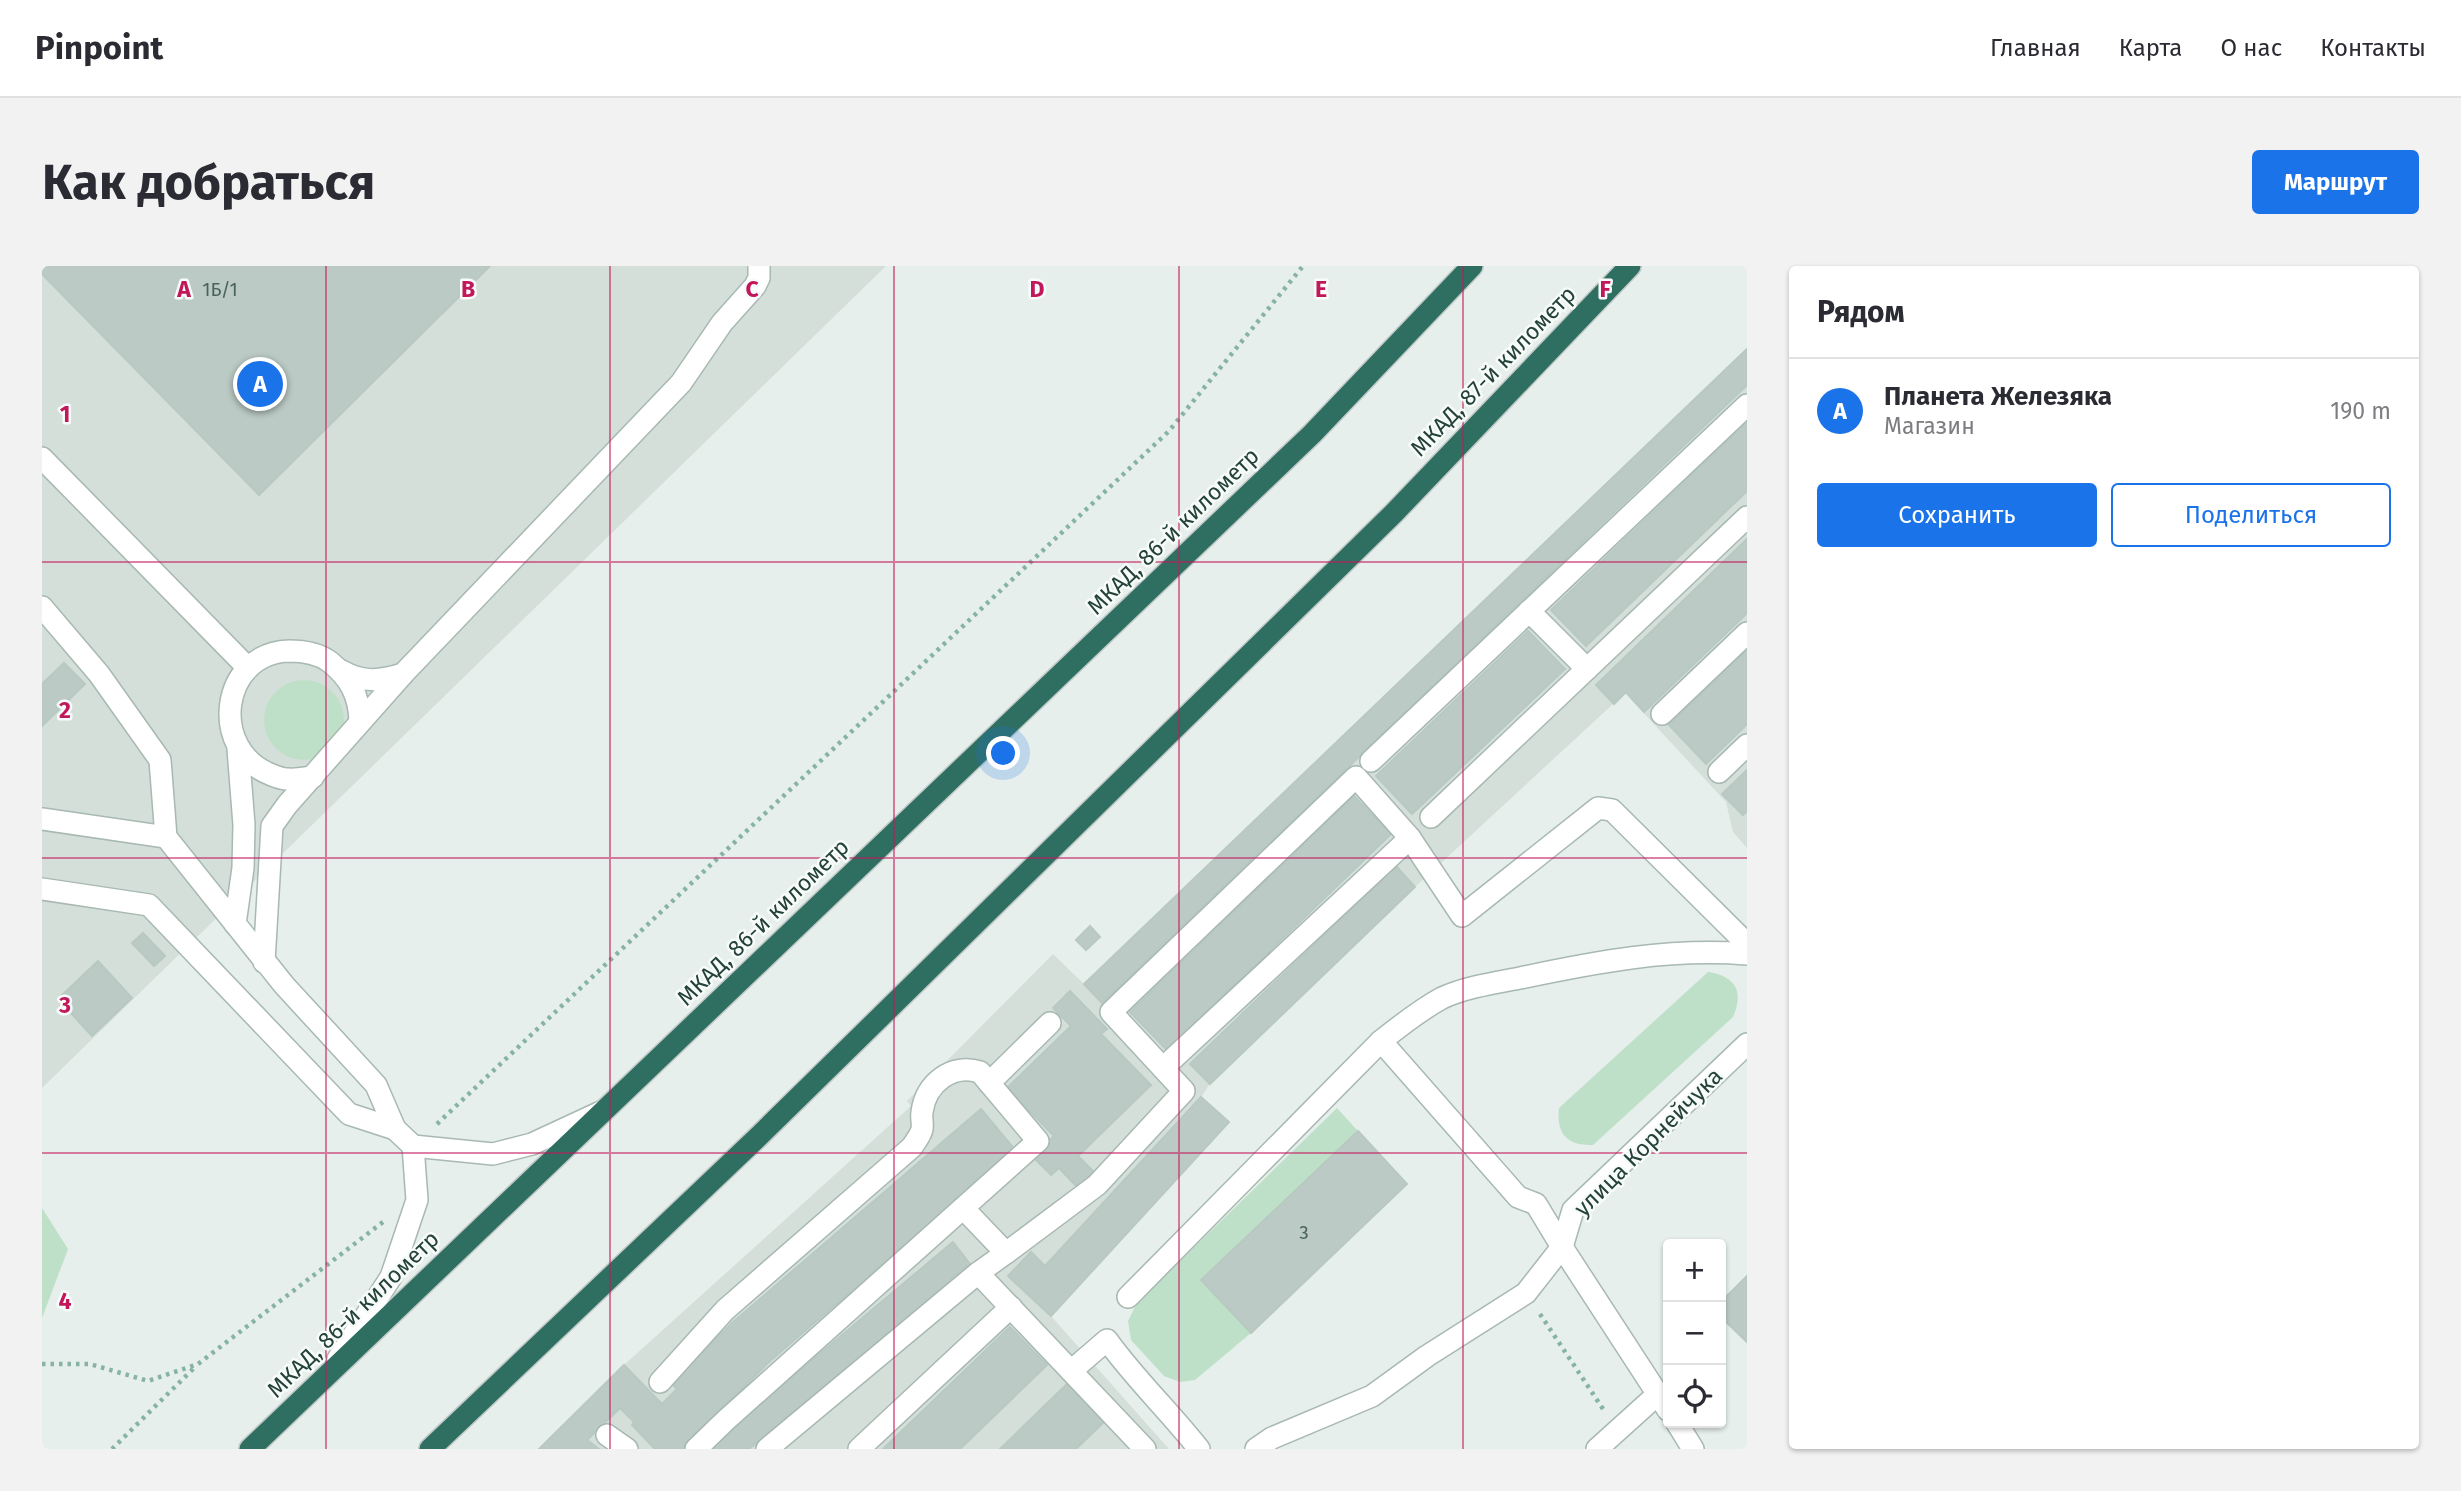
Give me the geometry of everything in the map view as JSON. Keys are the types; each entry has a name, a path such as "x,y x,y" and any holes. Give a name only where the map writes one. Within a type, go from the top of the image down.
{"highway":[{"name":"МКАД, 86-й километр","path":"250,1449 1312,434 1472,266"},
{"name":"МКАД, 87-й километр","path":"430,1449 759,1136 1394,513 1630,266"}],"street":[{"path":"264,962 272,826 287,805 403,674 681,383 722,323 755,286 759,278 759,266"},
{"path":"1371,761 1747,405"},
{"path":"42,458 248,668"},
{"path":"1431,817 1747,517"},
{"path":"42,607 49,632 99,674 160,760 166,837 264,962 376,1085 395,1129 413,1146 493,1154 532,1144 603,1112"},
{"path":"1529,611 1587,669"},
{"path":"1662,714 1747,633"},
{"path":"235,924 243,868 244,825 238,749 229,721 233,692 248,668 263,657 280,651 303,651 324,658 355,678 386,679 403,674"},
{"path":"342,671 356,694 360,721"},
{"path":"1719,772 1747,745"},
{"path":"238,749 258,770 285,779 313,777"},
{"path":"766,1449 978,1273 1097,1185 1184,1091 1111,1012 1356,777 1410,838 1462,916 1598,808 1612,810 1747,944"},
{"path":"42,819 166,837"},
{"path":"1163,1068 1410,838"},
{"path":"42,888 149,905 348,1114 395,1129"},
{"path":"1128,1297 1381,1041 1415,1014 1444,997 1475,987 1659,953 1702,951 1747,954"},
{"path":"989,1083 1050,1023"},
{"path":"1381,1041 1518,1197 1536,1204 1663,1402 1617,1430 1597,1449"},
{"name":"улица Корнейчука","path":"1562,1247 1573,1210 1747,1044"},
{"path":"660,1382 725,1310 912,1147 922,1131 922,1111 930,1088 948,1072 968,1068 980,1072 1038,1142 696,1449"},
{"path":"329,1373 391,1277 416,1200 413,1146"},
{"path":"963,1209 1006,1253"},
{"path":"1269,1445 1372,1396 1427,1356 1526,1293 1562,1247"},
{"path":"978,1273 1145,1449"},
{"path":"859,1449 1011,1307"},
{"path":"1071,1371 1107,1340 1128,1369 1169,1411 1199,1449"},
{"path":"1679,1428 1693,1449"},
{"path":"607,1435 627,1449"}],"path":[{"path":"413,1146 1169,431 1303,266"},
{"path":"112,1449 198,1364 383,1221"},
{"path":"1526,1293 1617,1430"},
{"path":"42,1364 90,1364 148,1381 198,1364"}],"shaded area":[{"path":"42,266 886,266 42,1088"},
{"path":"1747,349 1747,848 1733,832 1726,802 1625,693 1415,887 1210,1084 1201,1097 1229,1122 1051,1316 1169,1449 539,1449 624,1365 911,1106 907,1101 1053,954 1084,984"}],"green space":[{"path":"304,680 319,683 332,692 341,705 344,720 341,735 332,748 319,757 304,760 289,757 276,748 267,735 264,720 267,705 276,692 289,683"},
{"path":"1708,972 1725,977 1735,987 1738,1000 1733,1017 1593,1145 1576,1143 1565,1137 1559,1125 1559,1108"},
{"path":"1337,1108 1358,1131 1201,1280 1251,1333 1195,1380 1180,1382 1164,1376 1131,1340 1128,1321 1137,1303"},
{"path":"42,1208 68,1249 42,1318"}],"building":[{"path":"42,266 490,266 259,495 42,274"},
{"path":"1747,349 1747,385 1102,1003 1084,984"},
{"path":"1747,422 1747,491 1586,646 1551,610"},
{"path":"1747,539 1747,613 1644,712 1626,692 1614,704 1596,685"},
{"path":"1528,631 1565,669 1412,814 1376,776"},
{"path":"1747,650 1747,724 1706,764 1669,725"},
{"path":"64,663 85,684 42,726 42,684"},
{"path":"1747,770 1747,811 1743,815 1722,794"},
{"path":"1354,796 1391,834 1167,1050 1130,1012"},
{"path":"1396,866 1415,887 1210,1084 1190,1064"},
{"path":"1090,926 1100,937 1086,950 1076,940"},
{"path":"143,933 165,956 154,966 132,943"},
{"path":"98,961 132,998 92,1036 58,999"},
{"path":"1070,991 1107,1029 1101,1034 1151,1085 1078,1156 1094,1172 1078,1188 1059,1168 1051,1175 1033,1157 1054,1136 1007,1088 1071,1026 1053,1008"},
{"path":"1201,1097 1229,1122 1051,1316 1008,1276 1031,1252 1045,1266"},
{"path":"981,1109 1015,1150 770,1361 682,1449 655,1449 620,1408 587,1440 599,1449 539,1449 624,1365 662,1404 677,1389 671,1383 732,1323"},
{"path":"1358,1131 1407,1184 1251,1333 1201,1280"},
{"path":"953,1242 970,1264 749,1449 706,1449"},
{"path":"1747,1276 1747,1342 1726,1322 1726,1297"},
{"path":"1010,1327 1047,1365 960,1449 883,1449"},
{"path":"1068,1383 1105,1421 1076,1449 1000,1449"}],"place":[{"name":"Планета Железяка","path":"260,384"}]}
